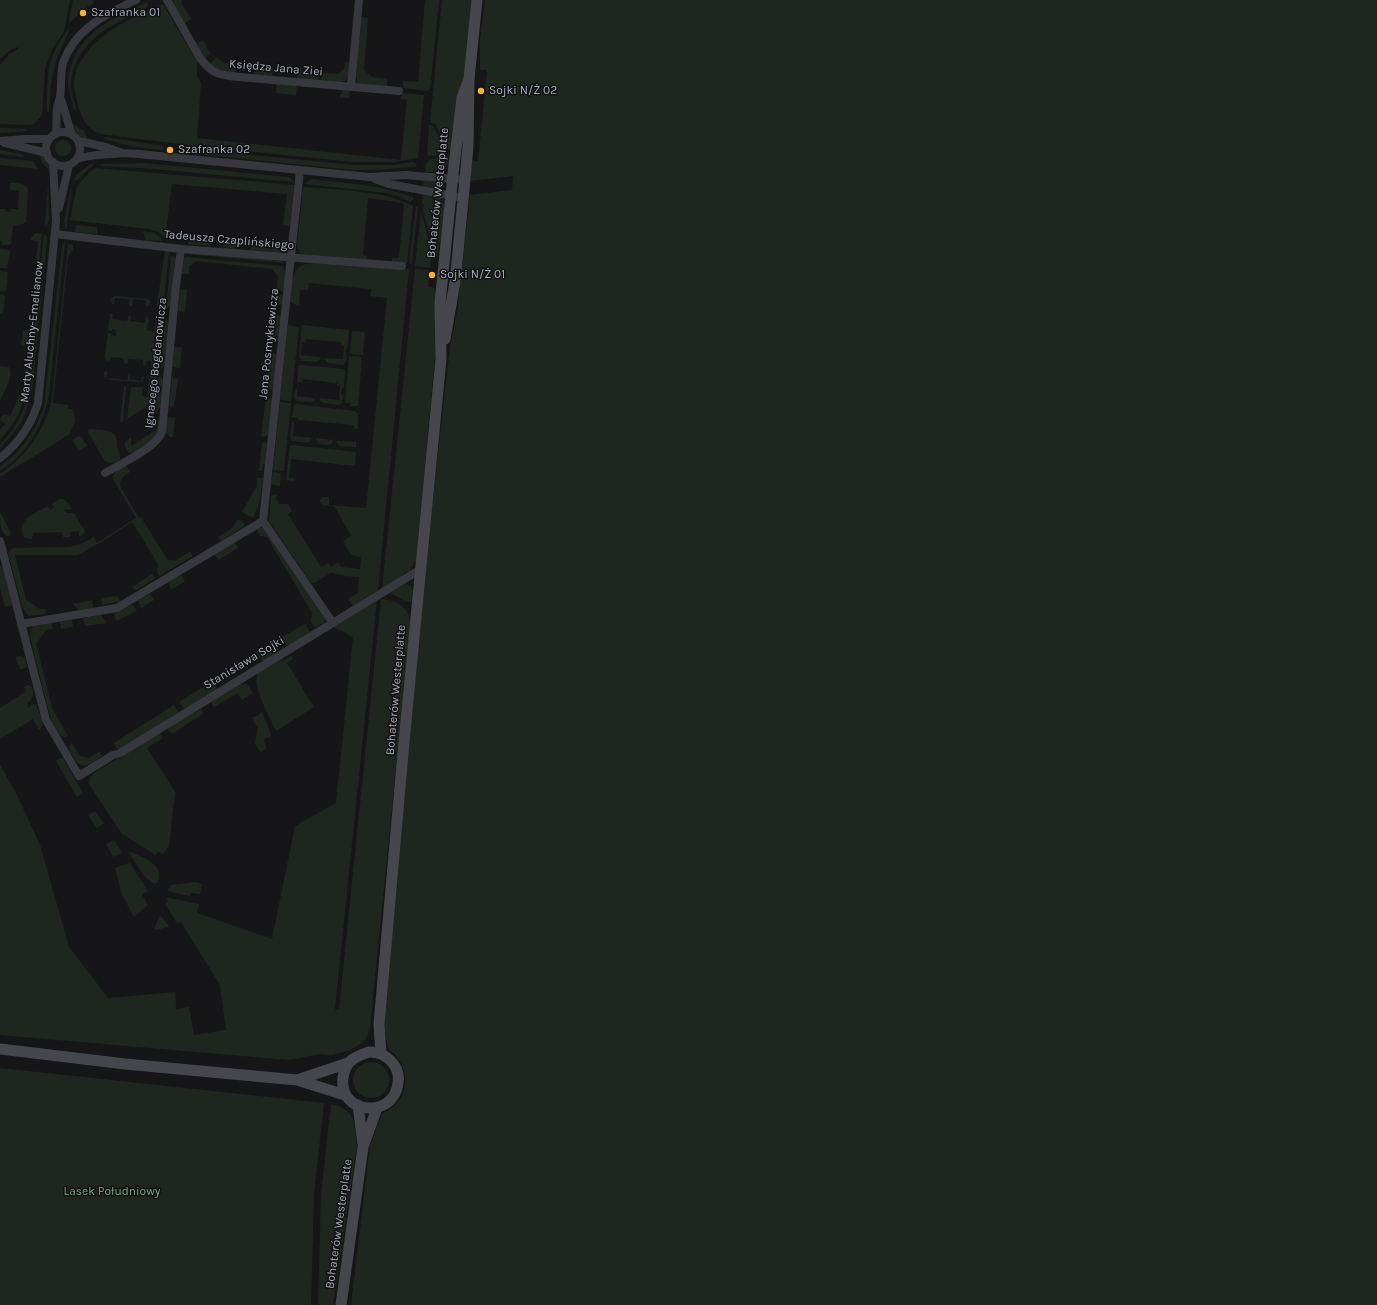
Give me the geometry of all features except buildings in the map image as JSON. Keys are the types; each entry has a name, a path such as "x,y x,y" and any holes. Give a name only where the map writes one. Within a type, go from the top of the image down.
{"main road":[{"name":"Bohaterów Westerplatte","path":"381,1054 380,1024 420,569 441,359 454,290 464,198 468,146 469,79 477,0"},
{"name":"Bohaterów Westerplatte","path":"441,359 440,303 452,179 462,98 469,79"},
{"name":"Bohaterów Westerplatte","path":"369,1052 380,1024"},
{"path":"0,1049 124,1064 297,1080 344,1095 358,1105 367,1108 377,1108 386,1104 397,1091 399,1082 398,1073 388,1058 381,1054 369,1052 355,1057 348,1063 297,1080"},
{"path":"344,1095 342,1084 344,1072 348,1063"},
{"name":"Bohaterów Westerplatte","path":"358,1105 364,1147"},
{"name":"Bohaterów Westerplatte","path":"341,1305 364,1147 377,1108"}],"street":[{"path":"136,0 96,20 76,39 63,64 60,80 60,96 53,136 46,147 47,153 53,162 63,166 68,165 77,158 85,156 122,153 370,177 406,175 465,180"},
{"name":"Księdza Jana Ziei","path":"167,0 200,58 215,74 399,91"},
{"path":"351,86 359,0"},
{"path":"60,96 65,108 67,122 72,134 78,141 80,148 77,158"},
{"path":"0,141 53,136 67,132 72,134"},
{"path":"0,141 47,153"},
{"path":"78,141 109,148 122,153"},
{"name":"Marty Aluchny-Emelianow","path":"0,458 24,433 30,424 38,403 56,221 53,162"},
{"name":"Marty Aluchny-Emelianow","path":"56,221 68,165"},
{"name":"Jana Posmykiewicza","path":"263,521 300,170"},
{"path":"370,177 390,184 464,198"},
{"name":"Tadeusza Czaplińskiego","path":"55,234 180,248 402,266"},
{"name":"Ignacego Bogdanowicza","path":"105,473 150,446 160,438 162,432 180,248"},
{"path":"0,541 22,624 117,608 263,521 333,622"},
{"name":"Stanisława Sojki","path":"22,624 46,720 79,776 113,755 120,753 420,569"}],"green space":[{"path":"0,0 70,0 64,31 52,49 45,69 42,115 33,125 0,124 0,65 8,55 18,49 18,47 11,50 0,59"},
{"path":"73,0 93,0 94,3 78,13 78,15 69,23"},
{"path":"173,0 182,0 181,3 191,19 184,24 176,10"},
{"path":"425,0 439,0 430,88 427,91 403,88 403,81 418,82"},
{"path":"442,0 472,0 464,81 452,150 449,150 435,124 430,122"},
{"path":"485,0 1377,0 1377,1305 351,1305 370,1145 382,1114 396,1104 401,1098 405,1084 403,1068 388,1046 384,1022 402,812 436,471 450,347 458,307 470,195 512,190 513,176 470,181 471,160 478,161 487,70 480,70 480,40"},
{"path":"147,2 148,5 146,8 108,28 91,41 84,49 78,59 72,77 71,89 76,107 74,110 68,79 72,62 81,46 88,37 106,23"},
{"path":"163,4 197,62 197,76 201,83 197,138 401,160 407,100 401,99 402,93 424,95 418,158 394,162 354,162 196,146 101,134 92,130 85,123 81,114 75,91 74,80 79,64 99,39 119,25"},
{"path":"360,17 368,18 364,70 372,77 387,79 387,88 359,85 359,83 357,83 356,77"},
{"path":"71,26 56,60 51,84 49,112 47,112 48,73 52,57 59,43"},
{"path":"203,40 210,53 206,58 204,58 196,44"},
{"path":"216,57 224,63 234,64 235,71 233,73 217,70 210,64"},
{"path":"345,62 350,62 349,77 347,77 346,81 343,81 343,83 321,81 322,73 338,74 344,69"},
{"path":"255,67 273,68 272,76 255,75"},
{"path":"297,70 320,73 319,81 297,78"},
{"path":"277,84 297,85 296,95 276,93"},
{"path":"343,90 350,90 349,98 339,98"},
{"path":"73,124 84,131 89,141 78,135"},
{"path":"429,125 433,126 447,151 446,154 427,156"},
{"path":"0,128 27,129 27,131 0,133"},
{"path":"105,137 164,146 163,150 136,147 103,139"},
{"path":"63,140 70,145 71,148 66,155 63,156 56,151 55,148 60,141"},
{"path":"179,148 354,165 395,165 412,162 417,164 416,166 400,168 353,170 178,152"},
{"path":"0,150 25,155 22,157 0,154"},
{"path":"39,154 47,159 51,171 43,164"},
{"path":"451,157 444,168 434,172 425,172 426,163 428,163 428,160"},
{"path":"0,158 33,161 38,169 0,165"},
{"path":"144,163 288,177 294,182 143,168 100,166 101,164"},
{"path":"91,164 94,164 77,180 73,181 77,174"},
{"path":"96,168 294,185 290,226 283,225 287,194 172,184 165,238 158,232 149,229 70,220 77,186 91,171"},
{"path":"311,179 362,185 388,190 413,197 413,200 410,202 387,193 304,184"},
{"path":"424,180 440,183 445,187 440,189 423,186"},
{"path":"10,183 18,183 25,186 28,190 26,222 18,226 13,226 11,244 2,245 2,242 0,241 0,209 5,209 5,211 11,212 11,209 18,209 19,191 10,190"},
{"path":"48,185 49,220 45,226"},
{"path":"303,187 374,194 401,201 413,206 407,263 392,262 392,258 399,258 404,203 368,198 363,255 367,256 366,261 303,255 299,252 297,246"},
{"path":"71,188 72,189 66,230 64,222"},
{"path":"423,193 438,197 443,201 445,208 444,225 437,257 435,257 423,210"},
{"path":"416,206 418,207 412,264 410,264 409,262"},
{"path":"421,211 432,253 430,268 415,266"},
{"path":"76,225 97,227 98,234 75,232"},
{"path":"143,231 154,233 162,239 162,241 145,240"},
{"path":"34,234 42,234 26,393 22,406 10,429 0,439 0,430 5,424 0,420 3,414 10,416 25,382 27,346 21,345 23,330 30,330 38,242 31,239"},
{"path":"44,234 47,237 47,240 32,389 28,407 21,422 0,448 0,444 18,421 24,409 28,395"},
{"path":"189,237 212,239 211,246 188,244"},
{"path":"223,240 236,241 235,249 223,247"},
{"path":"282,240 289,240 288,246 283,253 251,250 252,243 274,245"},
{"path":"65,241 47,405 33,438 26,448 10,464 0,471 0,467 21,448 32,433 44,407 62,246"},
{"path":"68,244 73,245 73,249 68,257 53,403 68,405 68,409 73,409 75,421 70,434 0,477 0,474 19,459 34,441 40,432 49,410 52,399"},
{"path":"0,249 10,251 7,268 0,268"},
{"path":"165,251 169,251 163,309 158,308 157,304"},
{"path":"192,253 280,261 284,263 188,254"},
{"path":"171,257 175,257 170,306 166,309"},
{"path":"186,257 282,266 286,273 284,291 277,290 278,276 272,269 197,261 189,266 189,274 182,274 183,260"},
{"path":"312,262 409,269 378,590 353,606 348,599 358,593 359,577 331,573 314,583 311,583 269,521 271,497 272,495 277,494 276,500 278,501 278,504 288,504 292,511 288,514 321,567 329,563 331,567 338,562 341,567 360,569 361,557 351,555 343,541 351,536 335,507 322,505 320,500 323,497 329,497 329,505 366,508 387,298 370,296 371,289 309,283 308,290 300,290 299,306 290,302 292,283 296,271 304,264 311,264"},
{"path":"415,269 430,270 428,287 434,288 436,300 436,345 416,562 414,562 410,570 382,589"},
{"path":"0,271 8,273 6,290 4,292 0,291"},
{"path":"182,289 187,290 185,312 178,311 180,291"},
{"path":"0,294 4,295 5,297 3,313 1,314 0,314"},
{"path":"277,294 283,295 283,305 276,304"},
{"path":"114,296 147,299 150,301 150,305 146,307 146,300 133,299 131,306 129,304 129,299 115,298 114,304 112,304 111,299"},
{"path":"110,314 113,314 112,319 127,321 129,315 131,316 130,321 145,323 146,317 148,316 149,322 147,330 155,332 156,318 163,317 157,369 153,369 151,367 151,361 147,361 145,366 143,365 143,360 128,359 128,363 125,364 123,358 111,357 110,361 106,360 105,356 108,333 116,336 116,330 108,330"},
{"path":"274,315 281,315 279,336 272,336"},
{"path":"165,318 169,323 164,365 163,368 160,369"},
{"path":"288,325 299,327 291,401 280,400"},
{"path":"302,325 349,330 345,354 347,356 346,362 343,365 327,363 324,358 343,359 344,346 341,345 341,342 306,339 306,342 302,342 301,355 320,357 320,360 316,362 302,361 299,357"},
{"path":"352,331 365,332 363,355 350,354"},
{"path":"174,347 182,347 180,368 172,367"},
{"path":"271,353 277,354 273,390 266,389"},
{"path":"349,356 362,357 358,406 350,406 350,403 345,403"},
{"path":"301,365 345,370 344,387 342,388 341,394 343,396 342,403 339,405 323,403 320,401 320,398 339,400 340,386 337,386 337,383 302,379 302,382 298,382 297,396 315,398 315,401 296,401 294,397 297,389 298,366"},
{"path":"0,366 9,367 10,375 8,384 0,401"},
{"path":"107,371 107,378 127,380 129,374 130,380 141,381 144,375 143,382 110,380 104,377 104,372"},
{"path":"150,376 157,376 154,402 127,419 131,387 144,387 142,389 142,396 147,397"},
{"path":"159,376 163,380 160,407 156,414 148,409 156,404"},
{"path":"172,378 178,379 174,407 169,406"},
{"path":"124,386 126,386 126,388 123,419 120,423"},
{"path":"266,398 273,398 268,435 265,437 261,436"},
{"path":"280,402 291,403 284,471 273,470"},
{"path":"294,405 355,411 358,414 358,429 354,428 354,425 298,420 298,418 292,417"},
{"path":"169,417 175,418 173,437 170,437 165,432 167,419"},
{"path":"159,420 161,424 155,439 132,453 127,451 125,442 131,437 131,446 156,430"},
{"path":"292,422 294,422 293,436 312,438 309,443 292,441 290,438"},
{"path":"89,429 106,430 114,434 120,457 118,461 109,463 104,460 88,432"},
{"path":"79,436 87,446 79,451 72,440"},
{"path":"316,438 333,440 329,445 318,444"},
{"path":"356,438 356,447 339,446 337,443 337,441 355,442"},
{"path":"262,442 267,443 265,464 263,464 262,471 259,471"},
{"path":"290,446 356,452 355,466 291,459 289,478 294,478 294,481 286,480"},
{"path":"126,465 130,472 122,478 120,483 121,488 139,518 141,517 167,559 175,561 190,552 193,556 159,576 157,572 158,564 132,522 78,555 15,555 26,600 40,609 45,609 46,614 28,616 22,606 8,553 13,548 69,547 81,544 94,537 97,543 136,518 112,477 116,471"},
{"path":"273,472 281,473 280,486 273,485 271,483"},
{"path":"257,478 263,478 259,503 253,518 242,512 257,486"},
{"path":"59,499 63,499 68,503 72,509 64,510 66,513 74,513 85,531 84,534 79,537 79,531 70,532 70,537 63,537 61,532 33,533 32,539 25,538 22,530 28,517 48,506 50,510 54,507 52,504"},
{"path":"0,512 11,534 8,537 2,530 0,523"},
{"path":"238,519 244,523 245,526 220,541 218,537 232,528"},
{"path":"263,527 324,615 324,622 315,628 311,621 312,613 267,537 260,536 256,529"},
{"path":"234,541 238,548 218,560 214,553"},
{"path":"0,565 3,568 12,605 5,607 0,587"},
{"path":"180,573 185,581 171,590 168,581"},
{"path":"152,574 155,578 135,591 132,587"},
{"path":"405,584 410,585 413,591 411,602 407,602 390,593"},
{"path":"150,594 154,600 141,608 138,600"},
{"path":"118,596 120,601 102,605 101,598"},
{"path":"381,599 392,601 402,606 410,619 410,625 370,1028 366,1039 350,1050 332,1055 319,1054 289,1060 0,1035 0,764 18,797 40,845 69,947 108,998 175,992 176,1009 189,1007 194,1035 226,1030 220,985 181,922 177,923 165,904 168,901 165,897 199,904 197,913 272,939 295,826 336,803 353,637 334,627 377,600 335,1009 339,1010"},
{"path":"92,600 93,608 86,610 80,610 73,604"},
{"path":"132,604 137,611 116,621 114,614"},
{"path":"101,615 106,623 85,626 83,618"},
{"path":"72,620 73,627 61,629 60,622"},
{"path":"51,622 53,629 46,630 36,644 52,708 68,736 65,737 61,736 52,721 30,636 31,629 35,625"},
{"path":"305,624 310,632 287,646 282,637"},
{"path":"272,644 278,652 263,661 256,654"},
{"path":"20,656 25,658 27,667 20,670 16,657"},
{"path":"291,656 293,659 287,663 314,707 276,731 258,691 257,676 260,671"},
{"path":"213,681 216,685 216,691 185,710 179,702"},
{"path":"247,684 253,693 242,700 238,693 214,707 211,703 226,691"},
{"path":"28,685 32,687 33,694 32,698 27,703 28,708 33,704 36,705 42,719 41,728 39,730 33,719 0,739 0,708 25,692 24,687"},
{"path":"174,705 179,713 131,743 117,749 114,743"},
{"path":"201,709 204,713 172,734 168,730 168,727"},
{"path":"262,713 271,736 264,739 266,749 260,752 255,743 258,729 252,718"},
{"path":"159,733 163,738 147,748 175,792 169,846 163,854 157,852 156,855 122,834 89,784 90,777 94,773"},
{"path":"72,743 80,756 89,758 99,751 102,756 87,765 80,765 70,751 69,746"},
{"path":"62,757 83,793 77,797 56,761"},
{"path":"95,811 104,823 97,828 88,815"},
{"path":"114,840 122,853 113,857 106,844"},
{"path":"128,851 145,858 155,865 159,875 158,882 155,884 147,879"},
{"path":"130,863 148,891 142,895 148,905 134,917 122,895 115,868"},
{"path":"196,882 202,884 200,894 191,893 190,896 167,891 171,885"},
{"path":"160,915 169,926 157,930 154,929"},
{"path":"371,1062 381,1065 386,1070 389,1080 386,1090 381,1095 371,1098 361,1095 356,1090 353,1080 356,1070 361,1065"},
{"name":"Lasek Południowy","path":"0,1068 324,1103 314,1194 311,1305 0,1305"},
{"path":"331,1104 343,1108 352,1117 355,1126 357,1145 333,1305 318,1305 321,1195"}],"place":[{"name":"Szafranka 01","path":"83,13"},
{"name":"Sojki N/Ż 02","path":"481,91"},
{"name":"Szafranka 02","path":"170,150"},
{"name":"Sojki N/Ż 01","path":"432,275"}]}
